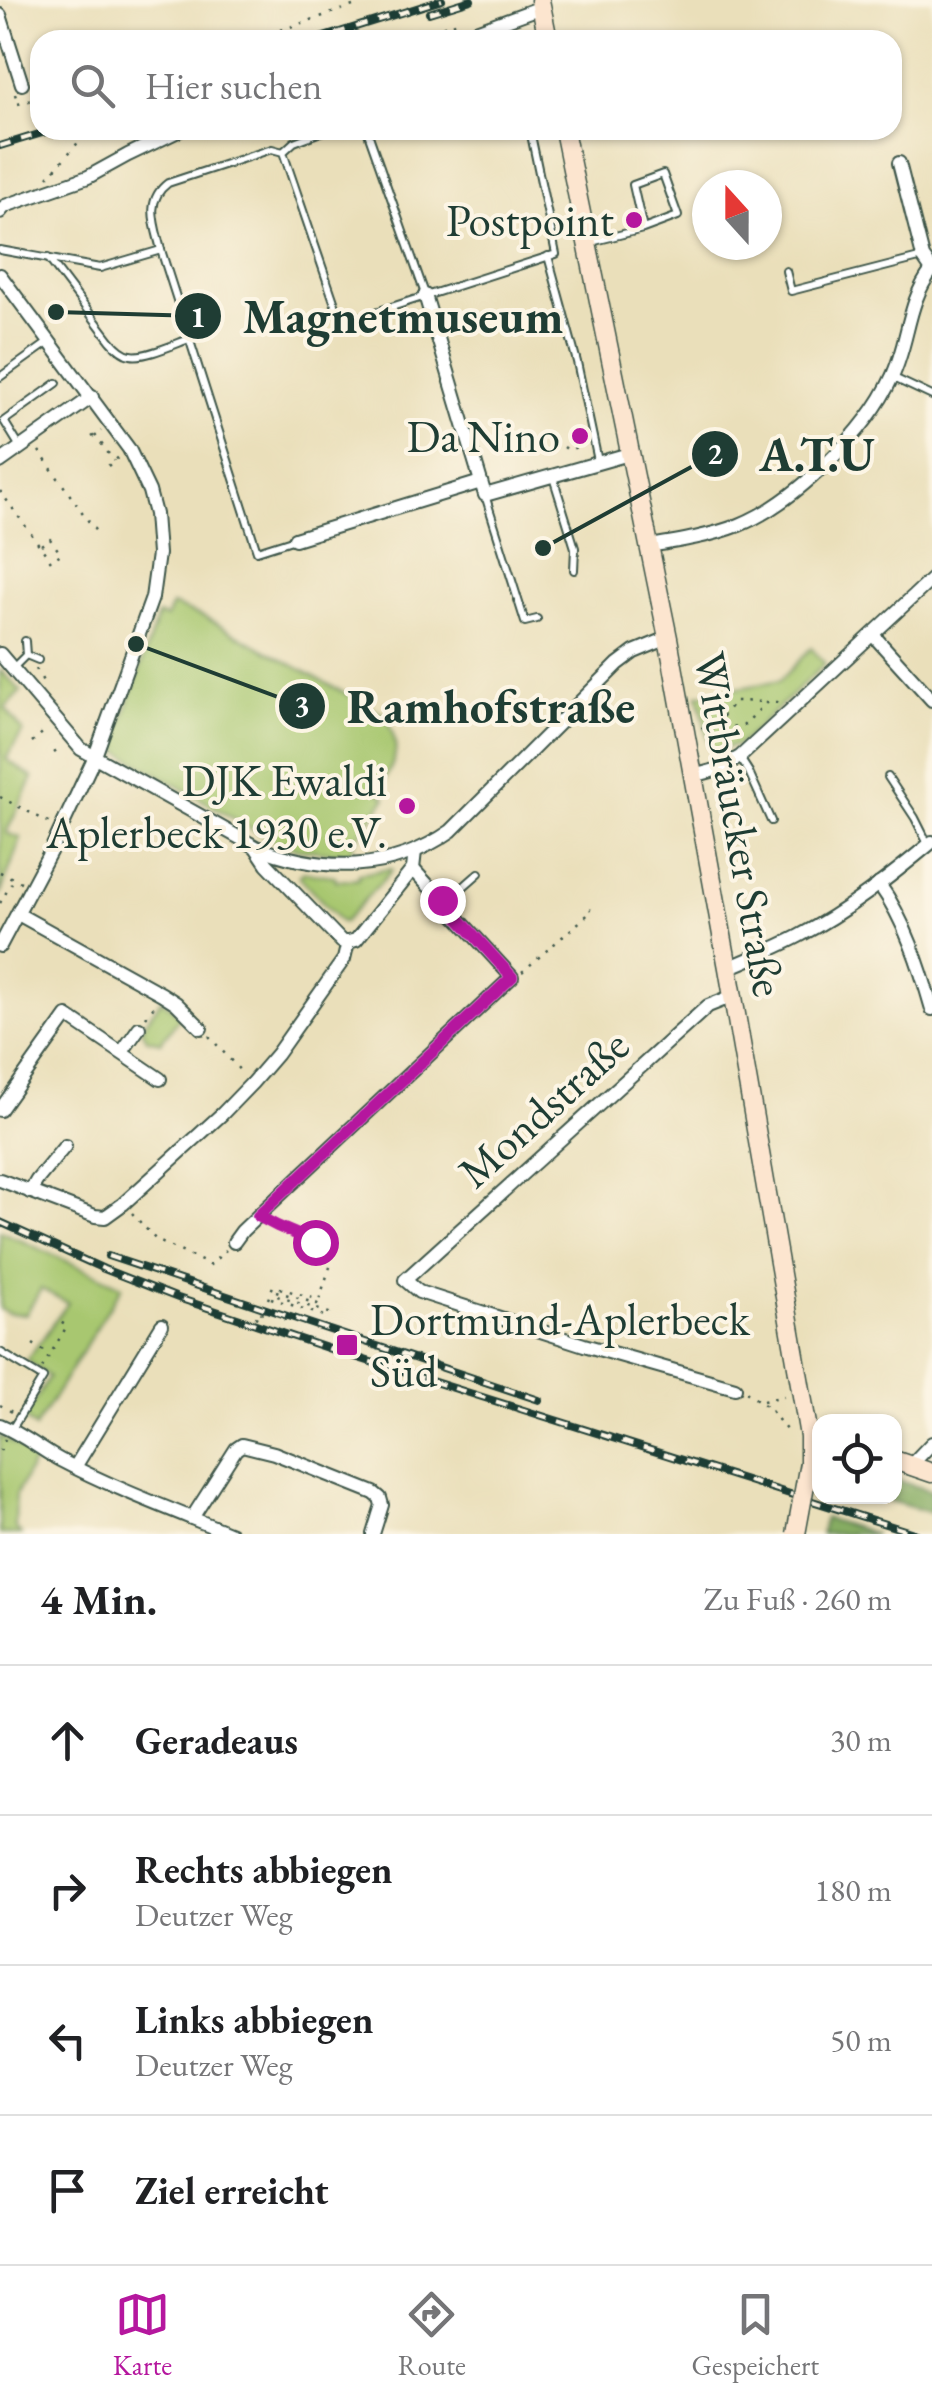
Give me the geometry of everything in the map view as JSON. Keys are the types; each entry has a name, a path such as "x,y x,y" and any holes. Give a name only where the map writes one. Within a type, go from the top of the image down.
{"main road":[{"path":"541,4 546,30"},
{"name":"Wittbräucker Straße","path":"566,140 668,638 812,1449"},
{"name":"Wittbräucker Straße","path":"796,1534 812,1460"},
{"path":"903,1462 932,1473"}],"street":[{"path":"476,30 541,4"},
{"path":"0,15 18,86"},
{"path":"0,212 5,206 88,178 159,140"},
{"path":"650,546 721,531 769,510 852,436 882,396 903,348 913,302 932,270 923,257 899,163"},
{"path":"0,275 129,449 155,514 158,554 152,598 94,756 0,946"},
{"path":"425,295 483,489"},
{"path":"0,462 92,397"},
{"path":"294,539 629,454"},
{"path":"693,776 719,769 740,756 932,580"},
{"path":"873,634 932,700"},
{"path":"0,654 80,749 256,847 285,858 356,866 415,850 451,831 618,664 644,647 668,638"},
{"path":"728,968 800,935 879,884 930,844"},
{"path":"256,847 267,864 342,942 356,940 413,869 415,850"},
{"path":"234,1242 512,977 413,869"},
{"path":"879,884 906,935 932,1009"},
{"path":"18,914 162,994 201,1028"},
{"path":"0,1180 105,1217 222,1114 278,1054 344,959 348,942"},
{"name":"Mondstraße","path":"733,996 708,1006 405,1280 419,1292 735,1388"},
{"path":"0,1110 67,1016 160,1079"},
{"path":"122,1052 139,1028"},
{"path":"30,1192 65,1146"},
{"path":"75,1467 162,1325"},
{"path":"6,1428 59,1460 231,1534"},
{"path":"903,1462 932,1443"},
{"path":"192,1518 242,1445 274,1453 380,1498 382,1505 373,1534"}],"lane":[{"path":"283,152 299,140"},
{"path":"371,140 425,295"},
{"path":"283,152 339,316 348,320 556,254 532,140"},
{"path":"283,152 272,149 168,183 159,190 151,208 256,551 294,539"},
{"path":"586,244 643,229 678,216 663,174 633,185 643,229"},
{"path":"0,250 100,268 161,250"},
{"path":"548,256 577,362 598,462"},
{"path":"48,257 120,350 131,355 144,354 190,339"},
{"path":"786,271 790,291 923,257"},
{"path":"0,377 50,341"},
{"path":"892,377 932,396"},
{"path":"26,444 4,422 57,383"},
{"path":"552,476 575,548 574,570"},
{"path":"483,489 524,622 537,618"},
{"path":"12,669 26,655 25,641"},
{"path":"26,655 38,660"},
{"path":"740,756 772,821"},
{"path":"888,777 930,844"},
{"path":"446,903 479,873"},
{"path":"0,1352 42,1378 6,1428"}],"path":[{"path":"281,30 362,0"},
{"path":"429,30 466,20"},
{"path":"18,86 18,104 30,101"},
{"path":"30,197 80,140"},
{"path":"96,434 114,461"},
{"path":"564,446 568,450 594,442"},
{"path":"26,444 99,536"},
{"path":"0,492 51,561 62,553 50,538 40,546"},
{"path":"38,660 34,666 44,684"},
{"path":"716,726 735,701 778,701 795,708"},
{"path":"702,728 743,726 767,702"},
{"path":"32,742 56,722"},
{"path":"0,797 60,828"},
{"path":"0,872 32,886"},
{"path":"0,904 14,878"},
{"path":"512,977 526,971 590,909"},
{"path":"139,1028 162,994"},
{"path":"201,1028 252,1083"},
{"path":"122,1204 156,1240 210,1265 234,1242"},
{"path":"258,1216 315,1242 332,1261 319,1300 317,1304 276,1291 274,1295 329,1313 327,1317 268,1298 272,1286 319,1300"},
{"path":"255,1317 260,1319 262,1311"},
{"path":"38,1375 68,1326 56,1319"},
{"path":"282,1328 285,1319"},
{"path":"33,1344 50,1355"},
{"path":"735,1388 762,1401 790,1435"},
{"path":"762,1401 784,1396"},
{"path":"0,1405 11,1411"}],"green space":[{"path":"172,605 204,617 385,715 395,747 393,762 379,792 386,798 354,842 350,855 298,849 267,838 120,752 117,737 158,615 166,618"},
{"path":"811,648 825,664 739,745 711,751 698,695 780,681"},
{"path":"0,670 21,691 5,708 23,731 6,759 33,778 6,833 21,838 0,895"},
{"path":"392,870 344,922 299,876 304,872 335,876 336,881"},
{"path":"161,1000 181,1015 161,1042 147,1039 141,1029"},
{"path":"0,1231 122,1286 35,1428 24,1418 49,1377 27,1360 68,1303 41,1289 26,1314 0,1309"},
{"path":"0,1436 36,1457 16,1495 15,1527 21,1534 0,1534"},
{"path":"902,1482 932,1491 932,1513 900,1504"},
{"path":"824,1518 875,1534 821,1534"}],"railway":[{"path":"346,30 442,0"},
{"path":"429,13 471,0"},
{"path":"0,146 30,137"},
{"path":"0,1222 178,1298 917,1534"},
{"path":"108,1256 539,1400"}],"place":[{"name":"Postpoint","path":"634,220"},
{"name":"Magnetmuseum","path":"56,312"},
{"name":"Da Nino","path":"580,436"},
{"name":"A.T.U","path":"543,548"},
{"name":"Ramhofstraße","path":"136,644"},
{"name":"DJK Ewaldi Aplerbeck 1930 e.V.","path":"407,806"},
{"name":"Dortmund-Aplerbeck Süd","path":"347,1345"}],"route":[{"path":"315,1242 258,1216 512,977 442,900"}]}
